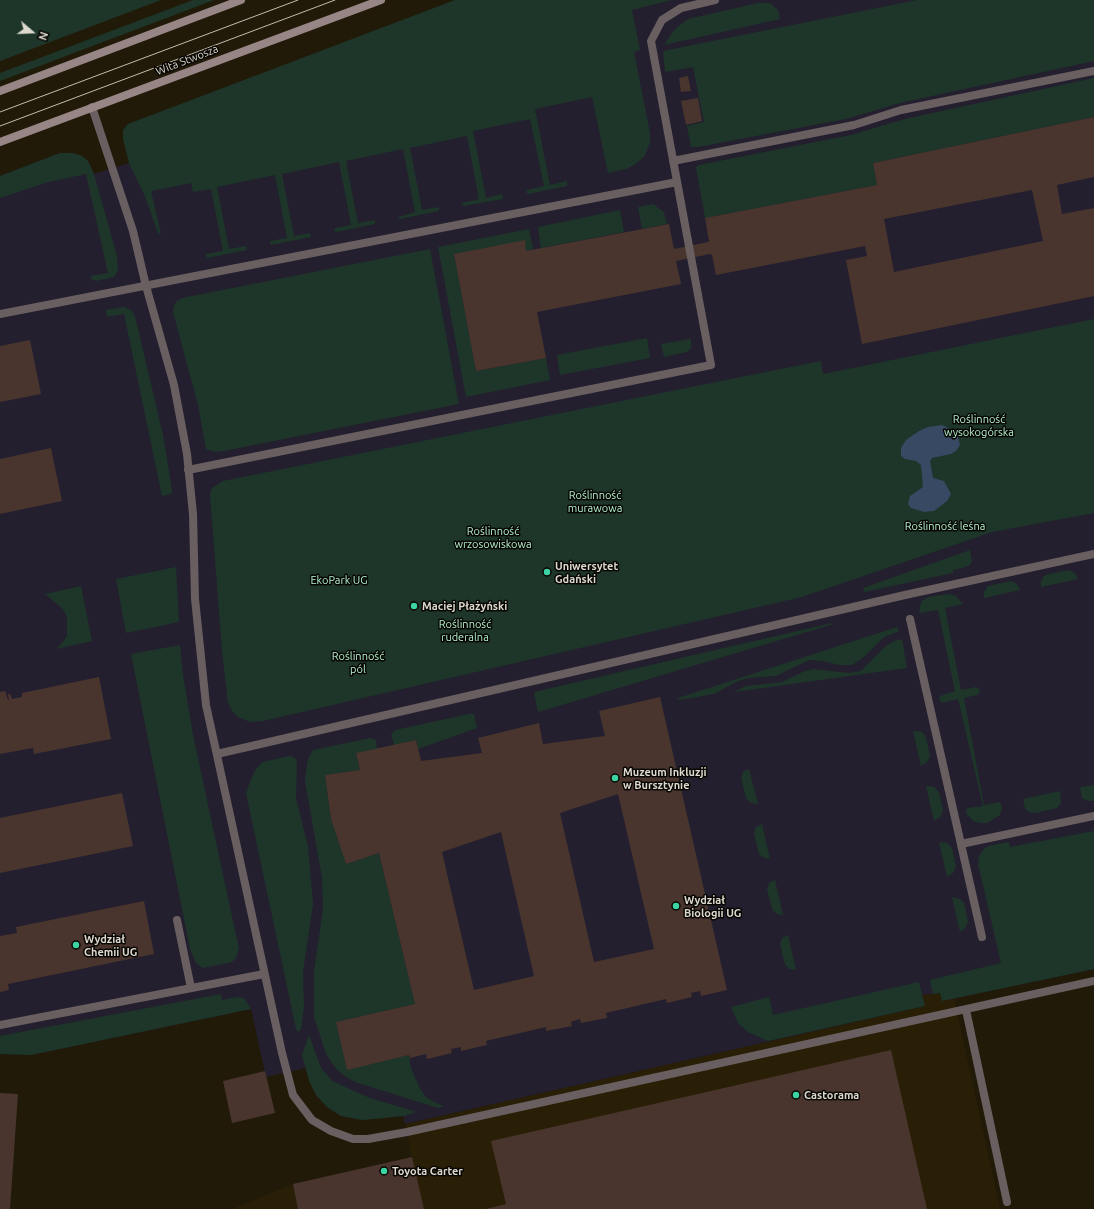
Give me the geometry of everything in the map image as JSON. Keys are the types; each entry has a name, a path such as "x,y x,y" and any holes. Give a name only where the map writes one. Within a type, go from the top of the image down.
{"street":[{"path":"0,91 241,0"},
{"name":"Wita Stwosza","path":"0,142 382,0"}],"lane":[{"path":"188,470 711,365 651,41 662,20 681,8 715,0"},
{"path":"673,161 854,125 901,110 1094,71"},
{"path":"92,107 133,230 146,286 174,385 188,470 193,514 197,625 206,705 264,974 293,1095 312,1120 331,1131 353,1139 368,1139 407,1132 1094,981"},
{"path":"0,314 677,182"},
{"path":"217,754 890,598 1094,554"},
{"path":"910,619 982,937"},
{"path":"961,844 1094,816"},
{"path":"177,920 191,988"},
{"path":"0,1025 264,974"},
{"path":"966,1010 1007,1202"}],"shaded area":[{"name":"Uniwersytet Gdański","path":"509,0 1094,0 1094,969 942,1001 940,993 922,995 925,1006 405,1124 403,1116 362,1120 341,1116 327,1107 316,1095 305,1068 266,1077 251,1009 31,1055 0,1054 0,176 60,153 72,153 82,156 88,161 94,174 129,163 140,142"},
{"path":"940,993 942,1001 954,998 1000,1209 232,1209 293,1184 412,1157 405,1124 925,1006 922,995"}],"green space":[{"path":"0,0 161,0 0,61"},
{"path":"193,0 214,0 0,81 0,73"},
{"path":"455,0 672,0 632,10 640,50 634,52 650,133 650,143 644,157 626,169 608,173 592,97 535,109 550,185 567,181 567,186 528,194 526,192 527,190 544,186 530,119 473,131 486,198 502,194 503,199 463,206 462,203 479,199 467,136 410,148 422,210 439,207 439,211 400,219 398,217 415,212 403,149 346,161 358,223 375,220 375,224 336,232 334,230 335,228 351,225 339,162 282,174 294,236 310,233 311,237 271,245 270,241 287,238 275,175 217,187 229,249 246,246 247,250 207,258 206,254 223,251 211,189 193,192 191,183 151,191 161,234 158,233 144,194 129,163 123,139 123,130 128,124"},
{"path":"917,0 1094,0 1094,61 900,103 846,119 698,147 691,147 687,126 704,122 693,67 665,72 663,51"},
{"path":"758,3 770,3 778,10 780,19 664,45 675,29 688,19"},
{"path":"1094,78 1094,117 873,163 877,185 705,218 696,167 699,165 851,135 905,119"},
{"path":"60,153 72,153 82,156 88,161 94,174 117,256 118,270 114,277 96,281 91,279 91,276 108,273 86,174 45,183 0,198 0,176"},
{"path":"653,204 664,212 667,224 642,229 638,207"},
{"path":"620,210 624,232 541,248 538,227"},
{"path":"529,229 533,249 526,251 524,241 454,254 476,371 546,358 550,380 466,397 438,247"},
{"path":"430,249 459,404 224,451 215,452 206,449 198,405 173,312 174,305 177,301 182,298"},
{"path":"124,307 131,310 135,316 163,435 172,490 171,494 162,496 124,314 107,317 106,310"},
{"name":"EkoPark UG","path":"1094,319 1094,513 992,532 802,597 263,721 250,722 238,717 232,711 228,703 222,651 210,495 212,488 223,481 821,361 823,374"},
{"path":"647,338 650,358 560,375 557,355"},
{"path":"691,339 691,348 687,352 664,357 661,344"},
{"path":"970,550 972,561 970,565 953,570 953,573 864,592 863,588"},
{"path":"176,567 179,622 126,633 116,579"},
{"path":"1068,570 1075,573 1078,579 1041,587 1041,581 1045,575"},
{"path":"1011,581 1017,584 1020,590 984,598 984,592 988,586"},
{"path":"81,586 92,641 56,649 67,636 67,617 62,608 45,594"},
{"path":"949,594 956,596 963,604 945,608 961,690 976,687 979,689 980,693 964,698 984,805 1000,802 1002,808 1000,815 987,823 973,821 966,813 967,808 983,806 958,699 942,703 939,699 940,696 955,691 938,610 919,613 921,602 928,597"},
{"path":"832,623 834,624 538,712 534,692"},
{"path":"897,627 899,631 884,637 865,656 852,665 840,665 809,660 776,676 747,678 714,694 679,700 678,698"},
{"path":"902,639 907,668 734,692 746,686 782,682 805,671 814,669 849,673 861,671 886,646 894,641"},
{"path":"180,645 183,675 193,735 239,949 236,958 232,962 203,968 196,963 190,949 131,654"},
{"path":"474,714 477,728 418,749 416,740 394,745 391,735 395,730"},
{"path":"913,731 922,732 926,737 930,756 927,762 921,766"},
{"path":"370,738 376,740 377,749 356,754 360,770 325,775 331,819 346,864 379,853 415,1004 336,1022 347,1069 409,1055 411,1068 419,1087 426,1097 444,1106 438,1108 355,1082 345,1076 337,1070 326,1054 314,1017 314,972 323,908 322,878 305,781 308,759 313,750"},
{"path":"290,756 295,758 297,762 296,798 308,846 313,904 303,972 304,1008 301,1029 298,1032 296,1029 246,793 254,772 262,762"},
{"path":"749,769 758,804 751,803 746,798 741,778 744,771"},
{"path":"1094,785 1094,801 1088,801 1082,798 1080,787"},
{"path":"926,786 934,787 939,792 943,811 940,817 934,821"},
{"path":"1060,791 1061,803 1057,808 1035,813 1029,812 1025,808 1023,799"},
{"path":"762,824 770,859 764,858 759,854 754,834 756,827"},
{"path":"1094,831 1094,969 942,1001 940,993 933,994 930,980 1001,963 978,864 979,856 983,850 988,846 1009,842 1010,847"},
{"path":"939,842 947,843 952,848 956,867 953,873 947,877"},
{"path":"775,880 783,915 777,914 772,909 767,889 770,882"},
{"path":"952,897 960,899 964,903 968,922 965,928 960,932"},
{"path":"788,935 796,970 790,969 785,965 780,944 782,938"},
{"path":"919,982 925,1006 768,1041 748,1032 738,1023 731,1007 769,997 773,1015"},
{"path":"221,994 222,1000 238,997 245,999 251,1009 31,1055 0,1054 0,1036"},
{"path":"309,1035 321,1068 332,1081 370,1098 417,1112 404,1116 362,1120 341,1116 327,1107 316,1095 309,1081 302,1055"}],"water":[{"path":"942,425 957,432 960,445 956,451 951,454 932,458 930,461 933,478 944,481 951,494 947,501 934,511 924,512 911,508 908,504 910,496 923,487 921,465 916,461 905,459 901,456 901,448 906,440 919,431 928,427"}],"building":[{"path":"688,76 691,91 681,92 679,78"},
{"path":"698,98 702,121 686,125 681,101"},
{"path":"1094,117 1094,177 1057,185 1062,214 1094,208 1094,296 862,344 846,260 867,256 865,246 716,275 712,255 710,254 676,261 681,284 537,312 546,358 476,371 454,254 525,240 526,251 669,224 674,249 708,242 705,218 877,185 873,163","holes":["1032,190 1043,241 894,272 884,219"]},
{"path":"30,340 41,394 0,402 0,346"},
{"path":"51,448 62,501 0,514 0,459"},
{"path":"99,677 111,739 34,754 33,748 0,754 0,692 5,691 9,700 8,694 10,694 12,699 22,697 22,693"},
{"name":"Wydział Biologii UG","path":"660,697 727,990 701,996 700,991 691,993 692,997 667,1003 666,999 606,1013 607,1018 581,1023 580,1019 571,1022 572,1026 546,1031 546,1027 486,1041 487,1045 461,1051 461,1047 451,1049 452,1053 427,1059 426,1054 410,1058 409,1055 347,1070 336,1022 415,1004 379,853 346,864 331,819 325,775 360,770 356,753 416,740 421,761 482,753 478,738 539,723 543,744 605,736 599,711","holes":["618,794 654,949 594,962 560,813","501,832 534,976 474,990 442,852"]},
{"path":"122,793 133,846 0,873 0,818"},
{"name":"Wydział Chemii UG","path":"144,901 154,954 8,984 9,990 0,992 0,936 17,933 16,927"},
{"name":"Castorama","path":"891,1050 927,1209 486,1209 506,1204 491,1141"},
{"path":"265,1071 275,1113 232,1123 223,1081"},
{"path":"0,1093 18,1094 10,1209 0,1209"},
{"name":"Toyota Carter","path":"412,1157 424,1209 298,1209 293,1184"}],"tram line":[{"path":"0,112 298,0"},
{"path":"0,126 335,0"}],"place":[{"name":"Uniwersytet Gdański","path":"547,572"},
{"name":"Maciej Płażyński","path":"414,606"},
{"name":"Muzeum Inkluzji w Bursztynie","path":"615,778"},
{"name":"Wydział Biologii UG","path":"676,906"},
{"name":"Wydział Chemii UG","path":"76,945"},
{"name":"Castorama","path":"796,1095"},
{"name":"Toyota Carter","path":"384,1171"}],"park label":[{"name":"Roślinność wysokogórska","path":"979,425"},
{"name":"Roślinność murawowa","path":"595,501"},
{"name":"Roślinność leśna","path":"945,526"},
{"name":"Roślinność wrzosowiskowa","path":"493,537"},
{"name":"Roślinność ruderalna","path":"465,630"},
{"name":"Roślinność pól","path":"358,662"}]}
